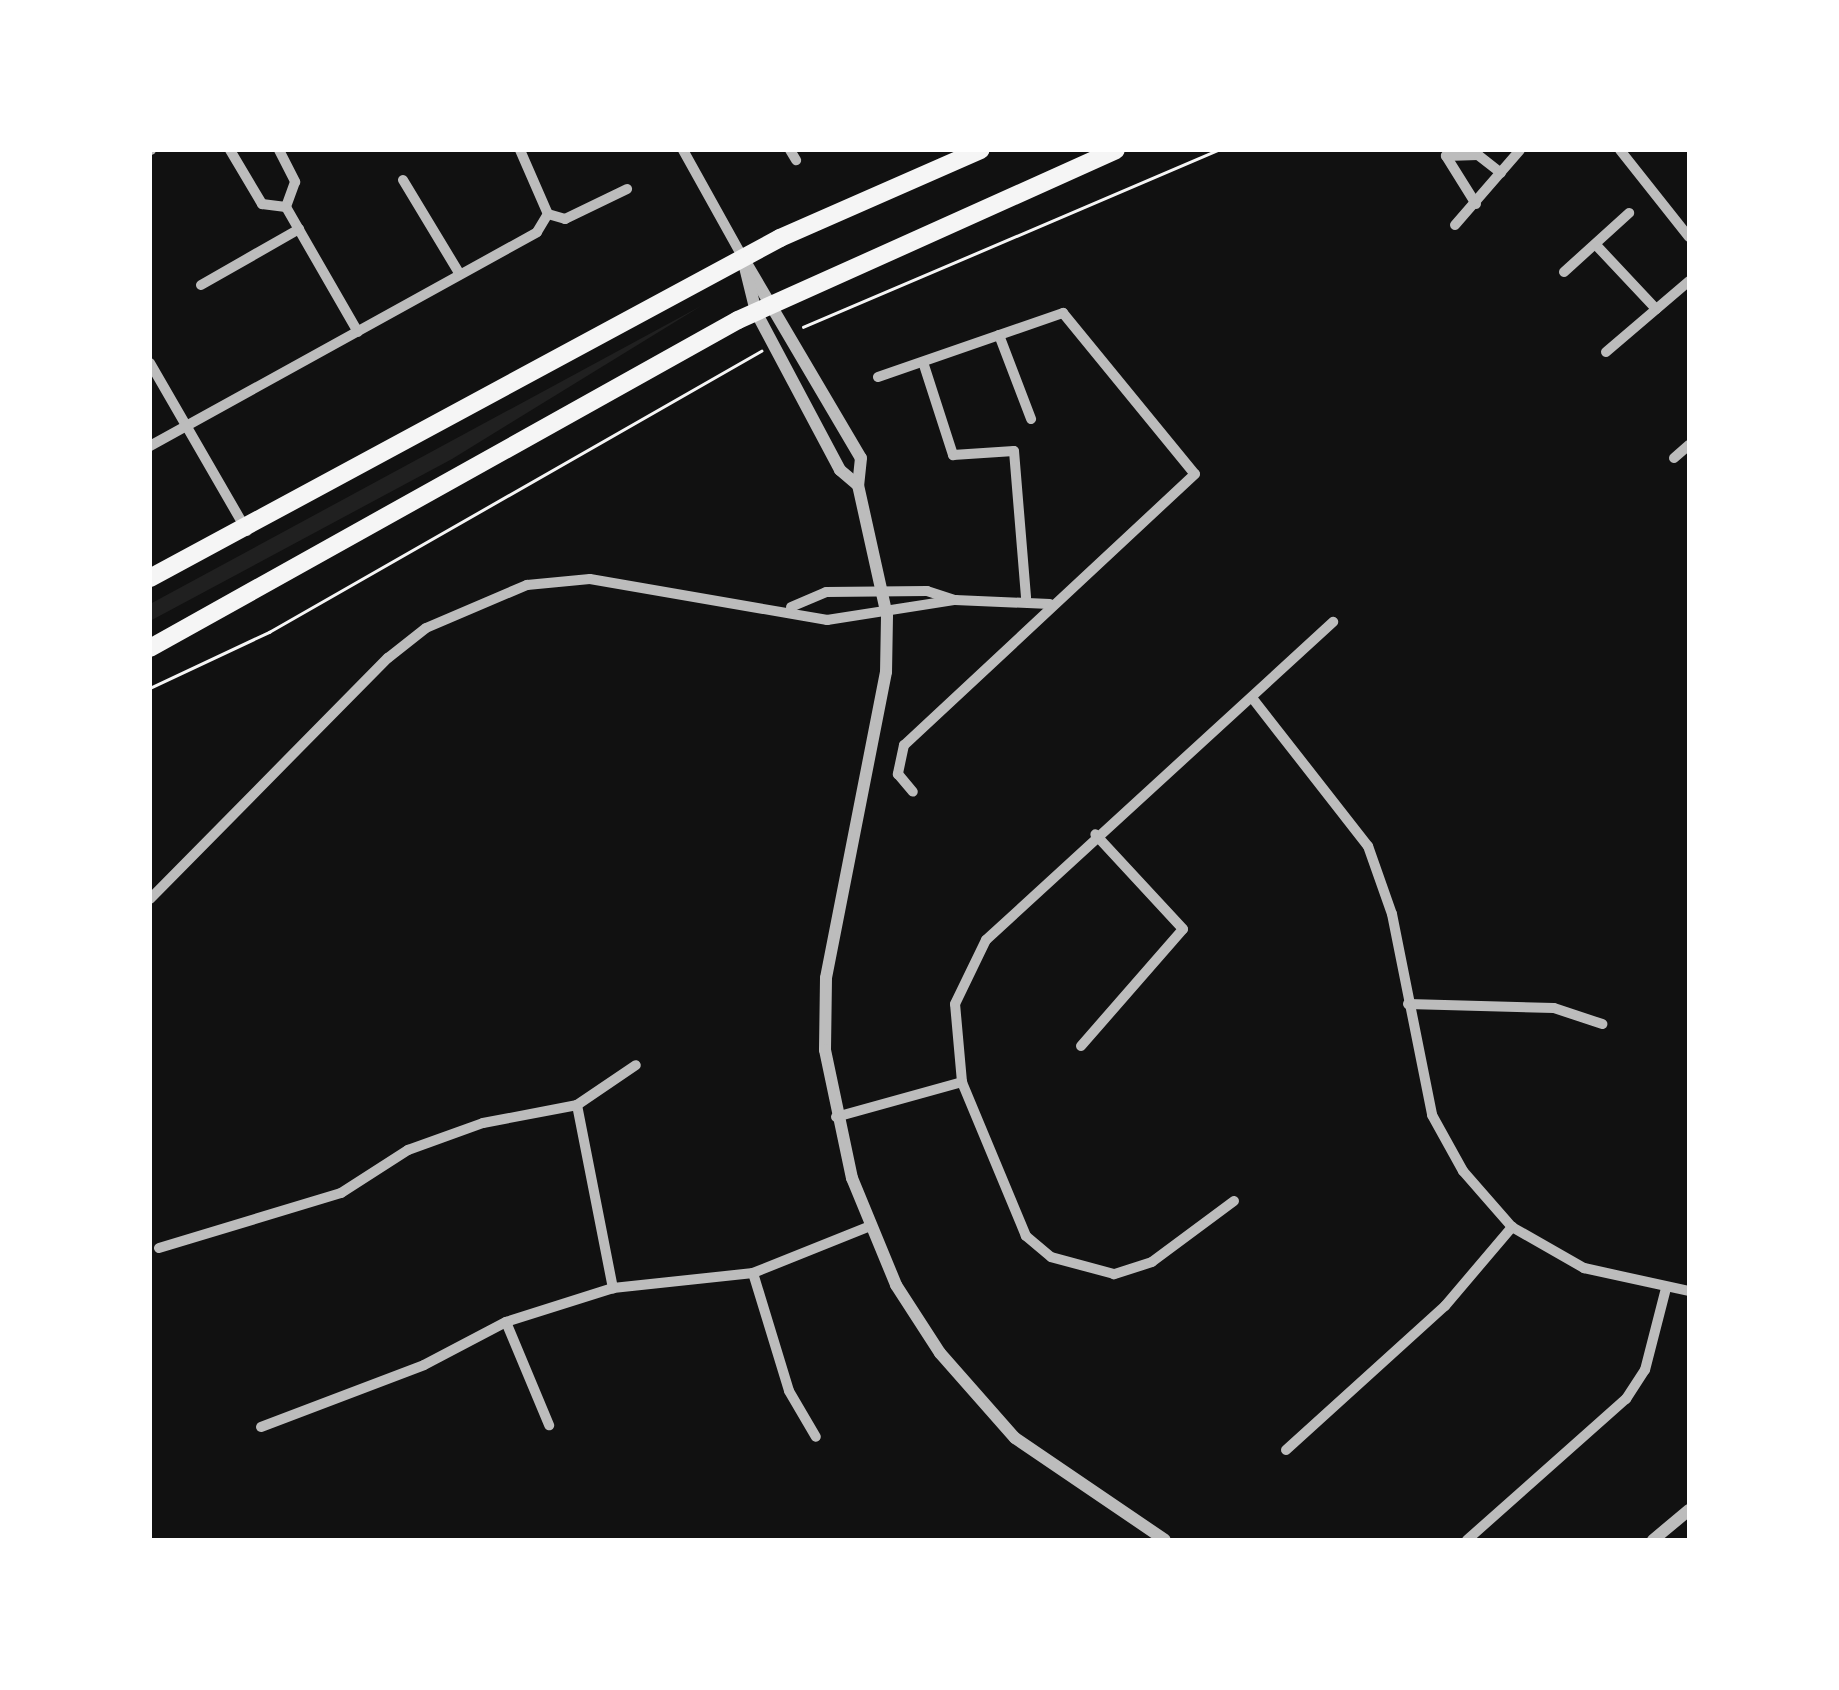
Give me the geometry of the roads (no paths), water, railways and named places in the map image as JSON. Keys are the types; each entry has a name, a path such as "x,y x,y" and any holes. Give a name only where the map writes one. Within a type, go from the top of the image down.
{"main road":[{"path":"150,578 247,532 743,258 980,150"},
{"path":"150,648 776,301 1116,150"}],"street":[{"path":"230,150 262,204 286,207"},
{"path":"280,150 295,182 286,207 358,332"},
{"path":"520,150 548,214"},
{"path":"683,150 743,258 794,332 861,458 858,485 884,591 887,616 877,722 829,940 824,1050 836,1117 868,1227 940,1353 1015,1438 1165,1540"},
{"path":"1456,225 1520,150"},
{"path":"1620,150 1689,237"},
{"path":"1476,204 1446,156 1478,155 1500,173"},
{"path":"403,180 459,273"},
{"path":"548,214 565,218 627,189"},
{"path":"1564,272 1629,212"},
{"path":"150,446 536,232 548,214"},
{"path":"202,285 299,230"},
{"path":"1596,245 1656,309"},
{"path":"743,258 756,312 840,470 858,485"},
{"path":"1606,352 1689,280"},
{"path":"878,377 1063,313 1194,474 1050,604 904,745 898,774 913,792"},
{"path":"999,336 1032,420"},
{"path":"150,362 247,532"},
{"path":"923,362 953,454 1014,451 1026,598"},
{"path":"1674,458 1689,445"},
{"path":"150,899 388,658 469,607 527,585 590,579 791,607 811,619 887,616 955,600"},
{"path":"791,607 826,592 884,591 955,600 1026,598 1050,604"},
{"path":"1234,1201 1152,1262 1114,1274 1050,1257 1026,1236 962,1082 956,1004 986,940 1095,834 1252,699 1333,622"},
{"path":"1252,699 1368,846 1392,914 1432,1114 1463,1172 1512,1226 1584,1268 1689,1290"},
{"path":"1081,1046 1183,929 1095,834"},
{"path":"1408,1004 1554,1008 1602,1024"},
{"path":"159,1248 341,1193 408,1150 483,1123 577,1105 636,1065"},
{"path":"836,1117 962,1082"},
{"path":"577,1105 613,1288"},
{"path":"1286,1450 1445,1306 1512,1226"},
{"path":"261,1427 424,1365 506,1322 613,1288 753,1273 868,1227"},
{"path":"753,1273 788,1391 816,1437"},
{"path":"1467,1540 1626,1400 1645,1370 1666,1288"},
{"path":"506,1322 549,1426"},
{"path":"1652,1540 1689,1510"}]}
